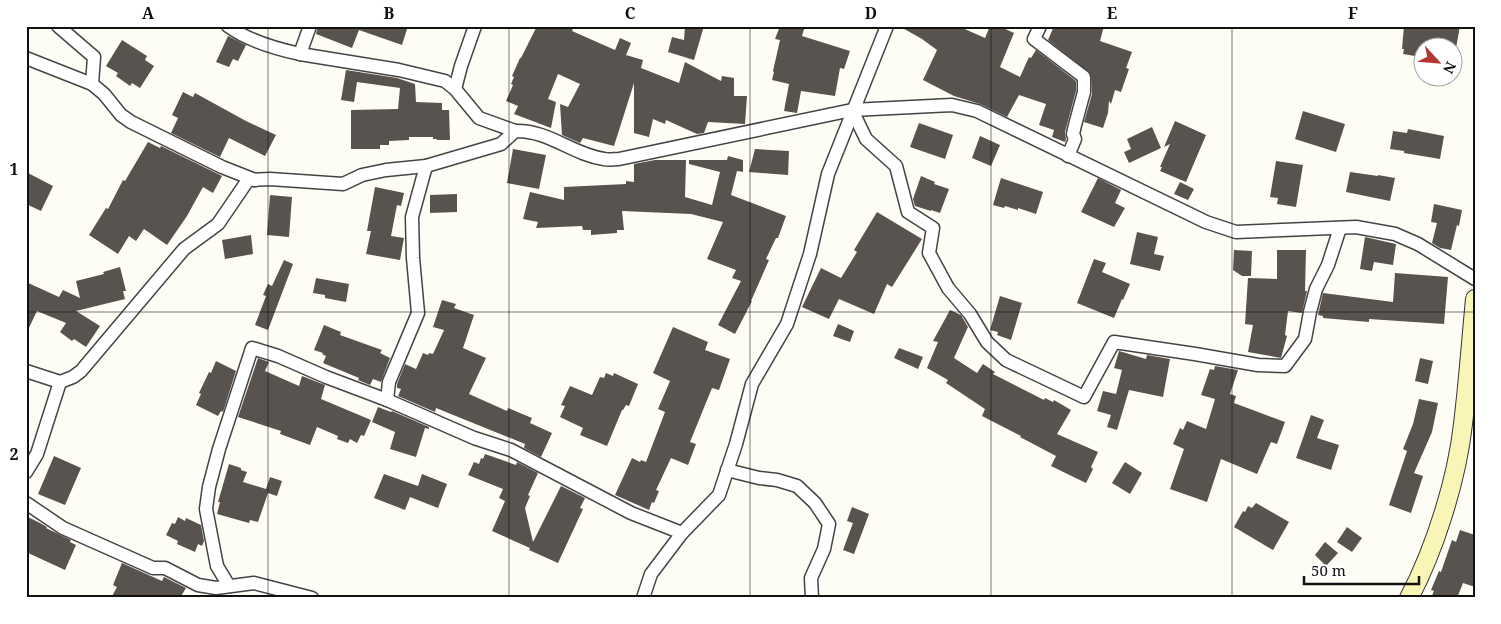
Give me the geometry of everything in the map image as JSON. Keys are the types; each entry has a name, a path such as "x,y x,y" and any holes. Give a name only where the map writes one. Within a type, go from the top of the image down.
{"main road":[{"path":"1409,598 1438,529 1456,464 1463,426 1475,300"}],"street":[{"path":"58,26 94,57 92,84"},
{"path":"228,26 235,32 281,50 399,70 445,81 455,89 479,118 515,131 544,135 582,153 604,160 620,159 852,110 952,105 977,111 1206,222 1236,232 1356,227 1395,234 1418,244 1475,279"},
{"path":"300,54 310,26"},
{"path":"455,89 475,26"},
{"path":"643,598 652,574 682,533 719,495 736,444 752,384 787,324 810,254 828,174 887,26"},
{"path":"1040,26 1034,39 1084,77 1084,92 1073,134 1075,140 1068,156"},
{"path":"26,58 92,84 104,94 121,115 131,122 214,163 255,180"},
{"path":"852,110 866,139 896,166 908,212 933,228 929,253 948,288 970,314 987,342 1006,360 1084,398 1114,342 1258,365 1285,366 1305,340 1316,289 1328,265 1340,228"},
{"path":"26,371 60,382 73,377 81,371 184,249 218,224 248,180 270,179 343,184 362,175 386,170 426,166 501,144 515,131"},
{"path":"387,400 388,382 418,313 413,258 412,217 426,166"},
{"path":"229,586 217,566 206,509 209,487 219,449 252,348 278,356 326,378 387,400 474,438 512,450 631,513 682,533"},
{"path":"26,472 37,454 60,382"},
{"path":"727,470 797,486 814,503 829,524 824,549 811,578 812,598"},
{"path":"26,503 63,528 153,568 165,568 198,585 216,588 254,583 312,598"}],"building":[{"path":"318,26 408,26 402,45 359,30 352,48 316,34"},
{"path":"537,26 574,26 572,31 615,50 620,38 631,43 626,55 643,60 641,68 679,83 685,62 721,81 722,76 734,78 734,96 747,96 745,124 708,122 704,133 697,134 666,120 665,124 653,119 649,137 634,133 634,83 614,146 583,138 580,143 562,135 560,104 568,107 580,84 558,74 548,99 556,102 551,128 514,114 518,106 506,101 513,85 511,84 514,77 512,76"},
{"path":"685,26 704,26 694,60 668,52 672,37 684,40"},
{"path":"780,26 805,26 802,36 850,51 844,69 840,68 835,96 801,91 797,113 784,111 789,84 772,80 780,40 775,39"},
{"path":"899,26 958,26 985,38 990,26 999,26 1014,33 1000,67 1020,77 1029,57 1031,58 1036,50 1076,81 1076,91 1065,132 1065,142 1052,137 1054,130 1039,125 1046,104 1019,95 1007,117 980,104 954,96 923,80 937,50"},
{"path":"1054,26 1104,26 1100,41 1132,52 1126,68 1129,69 1121,92 1115,90 1111,104 1109,101 1108,113 1103,128 1084,122 1092,94 1091,74 1048,40"},
{"path":"1404,26 1460,26 1458,38 1414,38 1414,56 1403,54 1404,49 1402,49"},
{"path":"228,36 246,45 238,61 233,59 229,67 216,62"},
{"path":"122,40 147,56 145,60 154,66 140,88 132,83 130,86 116,76 118,73 106,66"},
{"path":"346,70 397,78 415,84 416,102 442,103 442,110 449,110 450,140 437,140 433,139 433,137 409,137 409,140 389,141 389,145 380,145 380,149 351,149 351,110 398,109 400,88 357,82 354,102 341,100"},
{"path":"183,92 193,97 195,93 276,135 265,156 229,138 220,157 171,133 178,118 172,115"},
{"path":"1303,111 1345,124 1336,152 1295,139"},
{"path":"1175,121 1206,135 1186,182 1160,171 1170,144 1164,147"},
{"path":"919,123 953,135 945,159 910,147"},
{"path":"1152,127 1161,148 1129,163 1124,152 1131,149 1127,139"},
{"path":"1408,129 1444,136 1440,159 1390,149 1393,131 1407,133"},
{"path":"980,136 1000,145 991,166 972,158"},
{"path":"148,142 160,148 161,146 222,176 213,193 203,187 187,216 167,245 144,229 136,241 129,236 118,254 89,235 106,208 108,209 123,180 125,181"},
{"path":"513,149 546,155 539,189 507,183"},
{"path":"755,149 789,151 788,175 749,172"},
{"path":"728,156 743,160 743,172 737,171 731,195 786,216 778,238 776,238 766,259 769,260 752,301 735,334 718,325 741,281 732,278 736,270 707,259 723,222 691,214 622,211 624,230 617,230 617,233 591,235 591,230 583,230 582,226 536,228 538,222 523,219 530,192 564,200 564,187 626,184 626,181 634,182 634,164 655,160 686,160 685,197 712,205 720,172 689,164 689,160 727,160"},
{"path":"1276,161 1303,165 1296,207 1277,204 1278,198 1270,197"},
{"path":"26,172 53,186 41,211 26,204"},
{"path":"1350,172 1395,178 1390,201 1346,192"},
{"path":"921,176 935,182 934,184 949,189 940,213 915,206 913,199"},
{"path":"1001,178 1043,192 1036,214 1018,208 1018,210 993,205"},
{"path":"1098,178 1121,190 1115,203 1125,208 1114,227 1081,212"},
{"path":"1180,182 1194,189 1188,200 1174,194"},
{"path":"375,187 404,193 401,206 397,205 391,236 404,238 400,260 366,254 371,231 367,231"},
{"path":"457,194 457,212 430,213 430,195"},
{"path":"270,195 292,197 289,237 267,235"},
{"path":"1434,204 1462,210 1451,250 1440,248 1432,243 1437,223 1431,222"},
{"path":"877,212 922,239 892,287 887,284 874,314 839,299 829,319 802,307 821,268 841,278 857,252 854,250"},
{"path":"1137,232 1158,237 1154,254 1164,256 1160,271 1130,264"},
{"path":"251,235 253,254 225,259 222,240"},
{"path":"1365,237 1396,244 1393,265 1374,262 1372,271 1360,269"},
{"path":"1234,250 1252,251 1251,276 1242,276 1233,270"},
{"path":"1277,250 1306,250 1305,291 1307,291 1302,313 1288,311 1285,335 1287,336 1281,358 1248,352 1253,325 1245,324 1248,278 1277,279"},
{"path":"1094,259 1106,263 1102,272 1130,284 1114,318 1077,303"},
{"path":"284,260 293,264 268,330 255,325 266,296 263,295 268,284 272,286"},
{"path":"120,267 126,291 123,291 125,299 76,311 100,326 86,347 74,339 72,341 60,332 66,323 37,311 26,334 26,282 59,297 63,290 80,298 76,281 104,274 103,272"},
{"path":"1395,273 1448,277 1444,324 1369,319 1369,322 1323,318 1323,316 1318,315 1323,293 1393,302"},
{"path":"316,278 349,284 346,302 325,298 325,295 313,293"},
{"path":"1000,296 1022,303 1011,340 997,335 998,332 990,330"},
{"path":"442,300 456,304 454,308 474,315 463,348 486,358 469,394 507,411 508,408 532,418 530,423 552,433 541,457 524,448 525,444 436,408 435,412 398,396 401,389 397,388 397,384 405,364 416,369 423,353 433,354 444,330 433,327"},
{"path":"950,310 961,315 968,327 954,358 977,373 983,364 995,372 993,374 1044,400 1045,398 1053,402 1054,400 1071,410 1057,434 1098,452 1086,483 1051,466 1056,456 982,416 985,409 946,383 948,380 927,368 938,342 933,341"},
{"path":"838,324 854,331 850,342 833,336"},
{"path":"324,325 341,332 340,335 382,350 380,353 390,358 381,382 373,379 370,385 358,380 359,378 323,363 326,356 314,350"},
{"path":"673,327 708,342 705,350 730,359 719,390 712,388 690,442 696,444 688,465 671,458 656,490 659,491 654,503 652,502 649,510 615,495 632,458 640,462 641,460 646,462 665,412 658,409 670,381 653,373"},
{"path":"899,348 923,357 918,369 894,358"},
{"path":"1119,351 1146,359 1147,355 1170,359 1163,397 1129,390 1117,430 1107,427 1111,415 1097,411 1103,391 1116,394 1122,370 1114,368"},
{"path":"258,358 269,362 265,371 299,386 302,376 325,385 321,399 371,420 364,436 361,435 357,443 350,439 348,443 337,439 338,436 317,427 310,445 280,434 281,431 238,417"},
{"path":"1420,358 1433,361 1428,384 1415,381"},
{"path":"216,361 236,371 223,412 221,411 218,416 196,405 201,394 199,393"},
{"path":"1215,366 1238,370 1230,394 1236,396 1234,403 1285,422 1277,444 1271,442 1257,474 1221,459 1207,502 1170,489 1184,449 1173,444 1180,428 1183,430 1187,421 1206,429 1215,399 1201,395 1210,369 1214,370"},
{"path":"606,373 613,376 614,373 638,384 629,406 626,405 622,410 607,446 580,435 583,428 560,417 565,406 561,405 570,386 592,395 600,377 604,378"},
{"path":"1419,399 1438,403 1432,432 1414,473 1423,476 1411,513 1389,505 1407,451 1403,449 1413,424"},
{"path":"378,407 429,427 429,429 425,428 416,457 390,449 395,432 372,422"},
{"path":"1311,415 1324,420 1317,438 1339,445 1331,470 1296,458"},
{"path":"485,454 516,465 517,462 538,473 528,495 530,496 525,508 533,542 561,486 585,498 580,508 583,509 558,563 492,531 505,501 499,498 503,489 468,475 474,462 479,464"},
{"path":"54,456 81,468 65,505 38,494"},
{"path":"1125,462 1142,473 1130,494 1112,483"},
{"path":"229,464 247,472 243,482 266,489 270,477 282,481 277,496 268,493 258,522 250,520 249,523 217,514 220,502 218,502"},
{"path":"384,474 418,486 422,474 447,484 438,508 410,497 405,510 374,498"},
{"path":"1256,503 1289,522 1273,550 1234,527 1243,511 1245,512 1248,506 1252,508"},
{"path":"852,507 869,514 854,554 843,550 853,523 847,521"},
{"path":"26,516 71,540 70,542 76,545 65,570 26,552"},
{"path":"178,517 185,521 186,518 201,525 204,541 202,546 198,544 195,552 177,544 178,541 166,535 172,523 175,524"},
{"path":"1347,527 1362,538 1352,552 1337,542"},
{"path":"1460,530 1475,535 1475,587 1463,583 1457,598 1431,598 1434,591 1431,590 1439,571 1441,572 1452,540 1456,542"},
{"path":"1325,542 1338,553 1326,566 1315,555"},
{"path":"122,563 162,581 164,577 186,588 180,598 111,598 117,587 113,585"}]}
